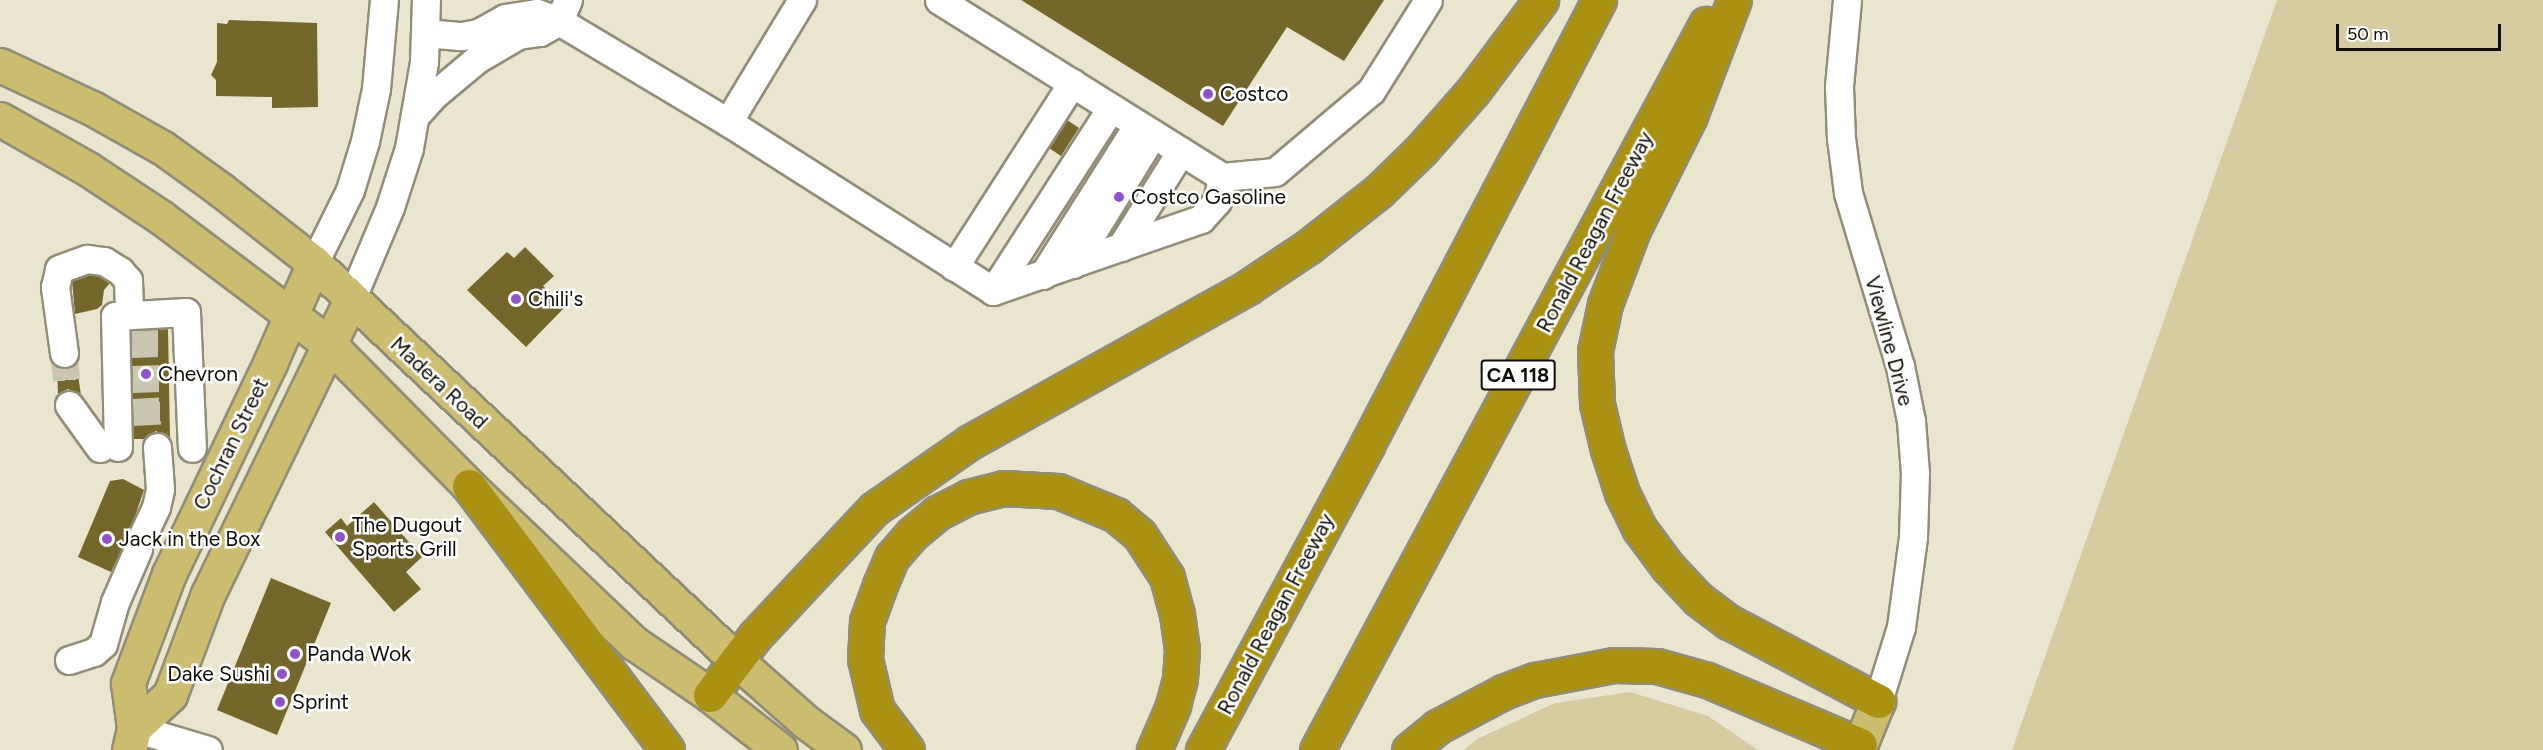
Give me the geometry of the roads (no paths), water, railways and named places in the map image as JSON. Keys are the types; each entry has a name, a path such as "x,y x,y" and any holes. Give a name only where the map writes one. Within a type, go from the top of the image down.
{"highway":[{"path":"710,695 755,636 874,509 970,441 1248,286 1308,247 1379,191 1473,92 1541,0"},
{"name":"Ronald Reagan Freeway","path":"1203,750 1367,445 1599,0"},
{"name":"Ronald Reagan Freeway","path":"1317,750 1719,0"},
{"path":"1734,0 1690,116 1633,230 1605,304 1595,351 1597,404 1615,471 1639,528 1667,566 1698,599 1729,622 1878,701"},
{"path":"469,486 667,750"},
{"path":"907,750 877,710 865,659 867,621 876,594 892,557 912,534 937,513 968,497 1003,488 1058,491 1116,515 1139,534 1167,577 1182,650 1180,678 1173,706 1154,750"},
{"path":"1409,750 1437,727 1503,692 1535,680 1614,665 1657,666 1707,680 1859,748"}],"main road":[{"name":"Madera Road","path":"10,69 92,108 163,148 222,190 314,263 736,660 806,722 844,750"},
{"path":"10,123 162,218 329,344 469,486 634,643 710,695 780,750"},
{"name":"Cochran Street","path":"132,739 128,683 165,585 292,315 314,263"},
{"path":"132,739 170,695 208,594 351,300"},
{"name":"Viewline Drive","path":"1859,748 1878,701"}],"street":[{"path":"314,263 350,190 365,141 376,89 384,0"},
{"path":"351,300 399,184 415,116 425,33 426,0"},
{"path":"728,122 802,0"},
{"path":"939,0 1222,177 1275,172 1371,91 1428,0"},
{"name":"Viewline Drive","path":"1847,0 1839,87 1840,138 1848,193 1900,366 1911,421 1915,473 1913,537 1901,627 1878,701"},
{"path":"425,33 478,33 505,18 564,10 728,122 974,279 1032,279 1201,219 1217,201 1222,177"},
{"path":"415,116 434,95 477,59 518,34 540,32 564,10"},
{"path":"974,279 1132,121"},
{"path":"974,279 1132,121"},
{"path":"1130,244 1132,121"},
{"path":"1082,261 1132,121"},
{"path":"1032,279 1132,121"},
{"path":"64,353 55,287 59,269 87,259 104,261 129,280 129,315"},
{"path":"69,405 109,448 125,412 123,344 115,316 186,312 178,343 180,410 192,448"},
{"path":"69,660 94,652 102,644 115,602 156,507 160,489 157,447"},
{"path":"132,739 207,750"}],"tunnel":[{"path":"131,344 168,343"},
{"path":"64,353 69,405"},
{"path":"132,379 169,378"},
{"path":"133,412 170,410"}],"place":[{"name":"Costco","path":"1208,94"},
{"name":"Costco Gasoline","path":"1119,197"},
{"name":"Chili's","path":"516,299"},
{"name":"Chevron","path":"146,374"},
{"name":"The Dugout Sports Grill","path":"340,537"},
{"name":"Jack in the Box","path":"107,539"},
{"name":"Panda Wok","path":"295,654"},
{"name":"Dake Sushi","path":"282,674"},
{"name":"Sprint","path":"280,702"}]}
